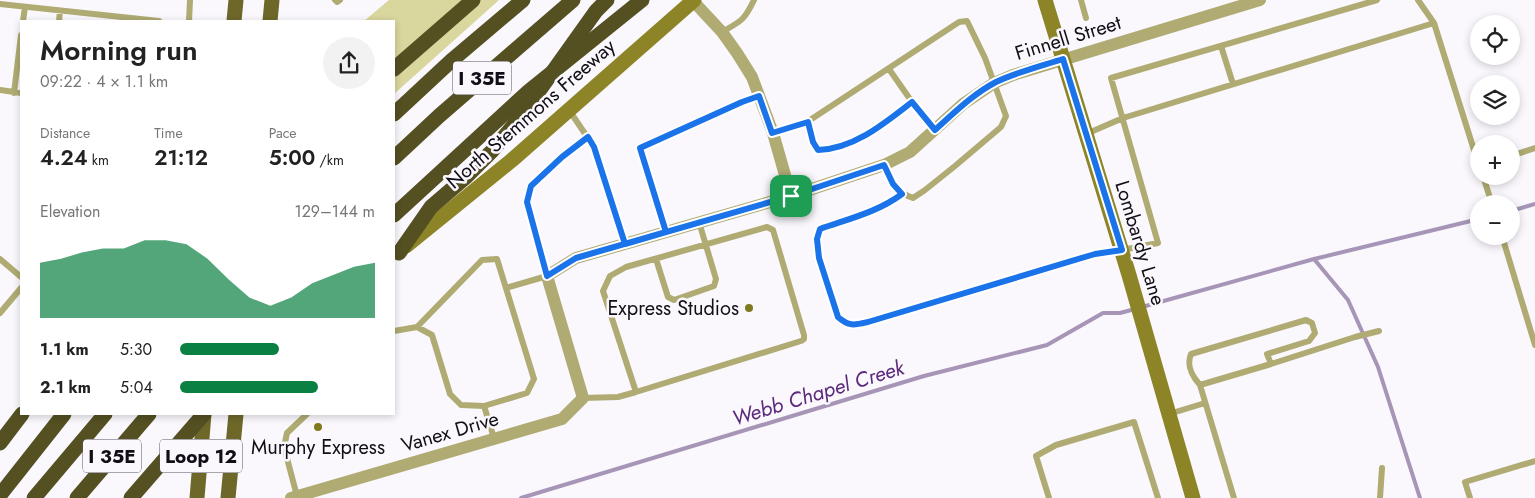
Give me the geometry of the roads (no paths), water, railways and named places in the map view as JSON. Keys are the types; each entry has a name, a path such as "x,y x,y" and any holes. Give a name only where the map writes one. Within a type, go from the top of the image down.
{"highway":[{"path":"395,68 473,0"},
{"name":"I 35E","path":"395,113 451,61 523,0"},
{"name":"I 35E","path":"395,157 439,116 572,0"},
{"path":"396,255 431,207 486,157 519,119 596,11 607,0"},
{"path":"395,214 529,91 642,0"},
{"path":"0,443 21,415"},
{"path":"0,495 63,415"},
{"name":"I 35E","path":"34,498 103,415"},
{"name":"I 35E","path":"77,498 148,415"},
{"path":"131,498 203,415"}],"main road":[{"path":"234,20 236,0"},
{"path":"270,20 272,0"},
{"name":"North Stemmons Freeway","path":"396,255 512,160 694,0"},
{"name":"Lombardy Lane","path":"1046,0 1122,250 1193,498"},
{"name":"Loop 12","path":"197,498 204,415"},
{"name":"Loop 12","path":"228,498 236,415"}],"street":[{"path":"694,0 722,32 752,77 772,133 791,196"},
{"name":"Finnell Street","path":"547,276 576,258 791,196 884,165 910,152 963,104 994,83 1013,75 1260,0"},
{"path":"547,276 582,398"},
{"name":"Vanex Drive","path":"294,497 562,419 582,398"}],"lane":[{"path":"189,20 190,0"},
{"path":"335,0 337,2 340,0"},
{"path":"722,32 741,21 747,15 754,0"},
{"path":"1081,0 1086,18"},
{"path":"902,194 882,206 820,229 817,239 819,258 838,317 844,323 854,325 868,322 1095,254 1158,243 1111,78 1376,0"},
{"path":"1418,0 1434,23 1470,137"},
{"path":"0,4 60,11 92,18 137,20"},
{"path":"23,20 24,7"},
{"path":"59,20 60,11"},
{"path":"772,133 808,122 959,22 966,21 985,58 1006,116 1001,127 913,198 902,194 893,184 884,165"},
{"path":"1086,134 1123,118 1434,23"},
{"path":"1221,46 1234,84"},
{"path":"0,90 18,93 20,54"},
{"path":"890,69 912,102 935,130"},
{"path":"666,232 640,148 759,96"},
{"path":"808,122 813,142 818,150 830,150 872,132 912,102"},
{"path":"569,110 594,147 625,244"},
{"path":"506,288 547,276 527,202 531,186 562,157 588,137"},
{"path":"1520,153 1535,148"},
{"path":"656,259 668,297 674,300 714,286 716,279 699,222"},
{"path":"582,398 618,397 636,392 804,339 771,228 767,227 626,267 610,276 603,291 636,392"},
{"path":"1505,245 1535,345"},
{"path":"0,259 20,276"},
{"path":"395,331 417,327 482,260 497,259 534,379 527,393 484,406 461,405 450,394 432,335 417,327"},
{"path":"1,309 20,289"},
{"path":"1234,498 1200,385 1192,377 1188,361 1191,354 1306,320 1312,322 1315,333 1309,342 1267,354 1271,364"},
{"path":"1200,385 1379,331"},
{"path":"1169,414 1205,403"},
{"path":"484,406 494,438"},
{"path":"294,497 284,447 287,433 306,415"},
{"path":"1049,498 1036,456 1056,445 1134,422 1158,498"},
{"path":"1470,498 1465,482 1535,461"},
{"path":"1380,498 1382,468"}],"waterway":[{"path":"1520,208 1535,204"},
{"path":"1142,307 1314,259 1470,221"},
{"path":"1314,259 1348,300 1378,367 1420,498"},
{"name":"Webb Chapel Creek","path":"521,498 924,376 1047,345 1103,313 1120,313 1135,309"}],"place":[{"name":"Express Studios","path":"749,308"},
{"name":"Murphy Express","path":"318,427"}]}
